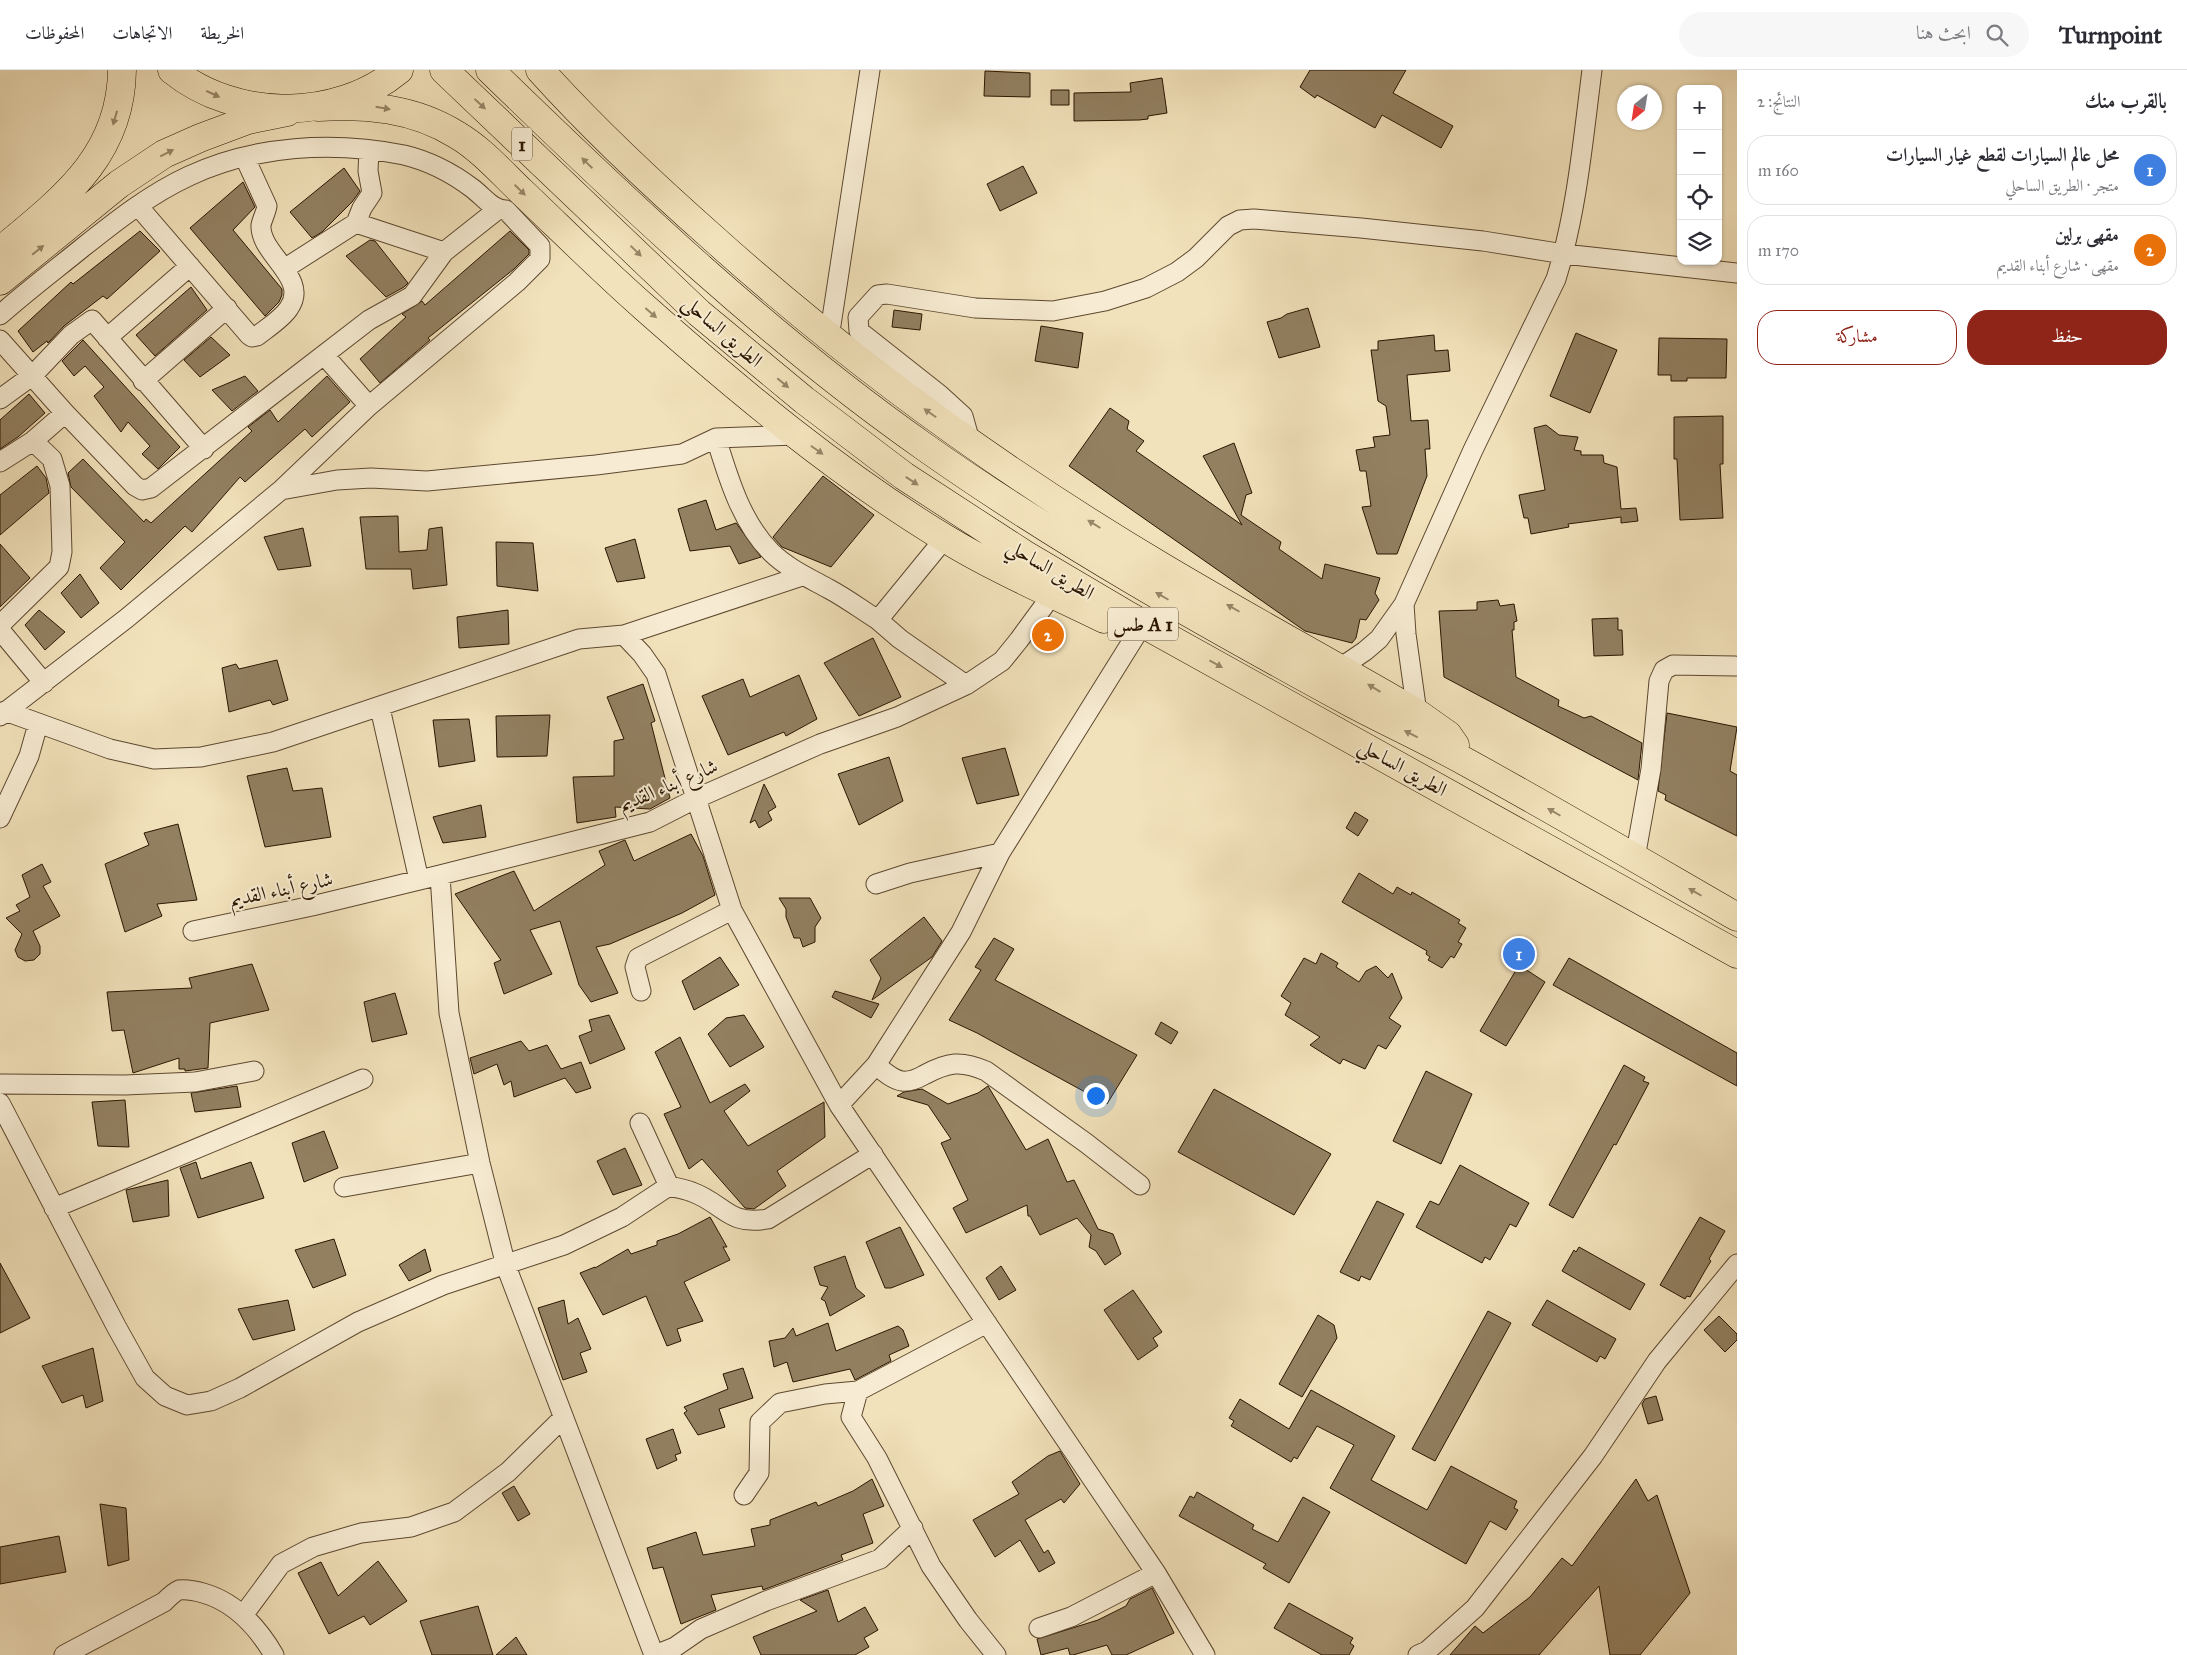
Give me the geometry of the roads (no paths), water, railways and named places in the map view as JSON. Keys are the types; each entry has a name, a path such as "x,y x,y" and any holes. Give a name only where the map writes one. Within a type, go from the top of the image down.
{"main road":[{"path":"0,251 53,207 79,180 100,152 115,121 122,87 122,70"},
{"path":"172,70 183,79 220,98 260,108 309,108 354,104 386,108 424,118 457,135 489,160 642,306 795,435 945,538 1052,595 1136,635 1184,647"},
{"name":"الطريق الساحلي","path":"444,70 601,217 699,313 804,400 904,476 1024,554 1184,647 1737,954"},
{"name":"الطريق الساحلي","path":"490,70 726,292 825,374 928,450 1050,530 1170,600 1352,703 1465,761 1737,917"},
{"path":"540,70 580,114 644,177 769,289 887,383 1071,510 1163,567 1417,713 1448,735 1465,761"},
{"path":"0,281 119,184 164,154 248,120 309,108 356,96 395,73"}],"street":[{"path":"829,338 870,70"},
{"path":"1340,668 1379,639 1404,604 1473,450 1556,278 1564,254 1575,197 1592,70"},
{"path":"0,315 111,225 164,189 191,175 245,158 296,148 329,147 369,150 406,156 434,165 473,189 498,210"},
{"path":"284,269 356,223 362,208 372,193 368,171 369,150"},
{"path":"138,206 249,335 252,337 257,336 288,310 294,297 291,280 263,235 261,224 267,206 245,158"},
{"path":"0,340 65,413 135,486 142,490 151,488 204,449 369,320 412,296 444,252 498,210 506,210 540,246 540,260 517,282 369,406 281,490 126,618 2,714"},
{"path":"970,441 963,416 940,395 859,331 858,317 878,295 887,294 976,308 1053,311 1105,301 1146,288 1177,272 1196,258 1228,226 1240,220 1361,228 1483,241 1564,254 1737,273"},
{"path":"356,223 444,252"},
{"path":"107,338 190,266"},
{"path":"143,381 227,308"},
{"path":"0,399 33,375 71,335 92,320 204,449"},
{"path":"324,354 369,406"},
{"path":"0,462 33,441 65,413"},
{"path":"281,490 337,480 371,478 427,481 596,465 682,454 716,438 795,435"},
{"path":"716,438 730,484 751,525 771,552 802,576 831,590 878,620 900,639 966,685"},
{"path":"0,625 59,567 62,552 60,486 52,459 33,441"},
{"path":"878,620 945,538"},
{"path":"2,714 38,724 110,749 154,759 202,757 273,742 380,708 579,639 624,635 802,576"},
{"name":"شارع أبناء القديم","path":"193,931 312,906 650,822 695,799 820,744 898,717 966,685 1002,661 1052,595"},
{"path":"1404,604 1406,634 1417,713"},
{"path":"0,630 44,683"},
{"path":"624,635 642,654 656,674 732,910 839,1105 1156,1573 1205,1655"},
{"path":"839,1105 876,1065 961,932 1000,853 1136,635"},
{"path":"1635,858 1651,769 1659,681 1664,670 1673,665 1735,666"},
{"path":"380,708 419,880"},
{"path":"0,818 29,756 38,724"},
{"path":"876,884 910,873 1000,853"},
{"path":"440,875 449,1012 480,1163 506,1266 654,1655 675,1647 701,1630 766,1601 880,1559 913,1528"},
{"path":"642,991 634,967 638,958 732,910"},
{"path":"876,1065 897,1080 903,1082 914,1080 944,1066 956,1063 972,1065 986,1071 1086,1143 1140,1185"},
{"path":"0,1084 125,1086 195,1082 254,1071"},
{"path":"54,1208 363,1079"},
{"path":"0,1103 145,1378 165,1396 187,1404 211,1401 240,1388 358,1322 443,1285 506,1266 564,1245 622,1217 669,1186 693,1192 730,1216 743,1221 756,1221 768,1219 873,1154"},
{"path":"640,1123 669,1186"},
{"path":"344,1186 480,1163"},
{"path":"1418,1655 1427,1651 1475,1608 1593,1456 1657,1361 1737,1264"},
{"path":"744,1495 758,1473 760,1422 780,1403 825,1394 858,1391 987,1323"},
{"path":"858,1391 851,1417 877,1458 931,1566 968,1620 996,1655"},
{"path":"244,1614 281,1564 313,1548 361,1533 411,1527 454,1512 508,1472 563,1418"},
{"path":"1039,1628 1071,1617 1156,1573"},
{"path":"64,1655 164,1602 178,1590 194,1590 218,1597 244,1614 264,1637 274,1655"}],"place":[{"name":"مقهى برلين","path":"1048,635"},
{"name":"محل عالم السيارات لقطع غيار السيارات","path":"1519,954"}]}
